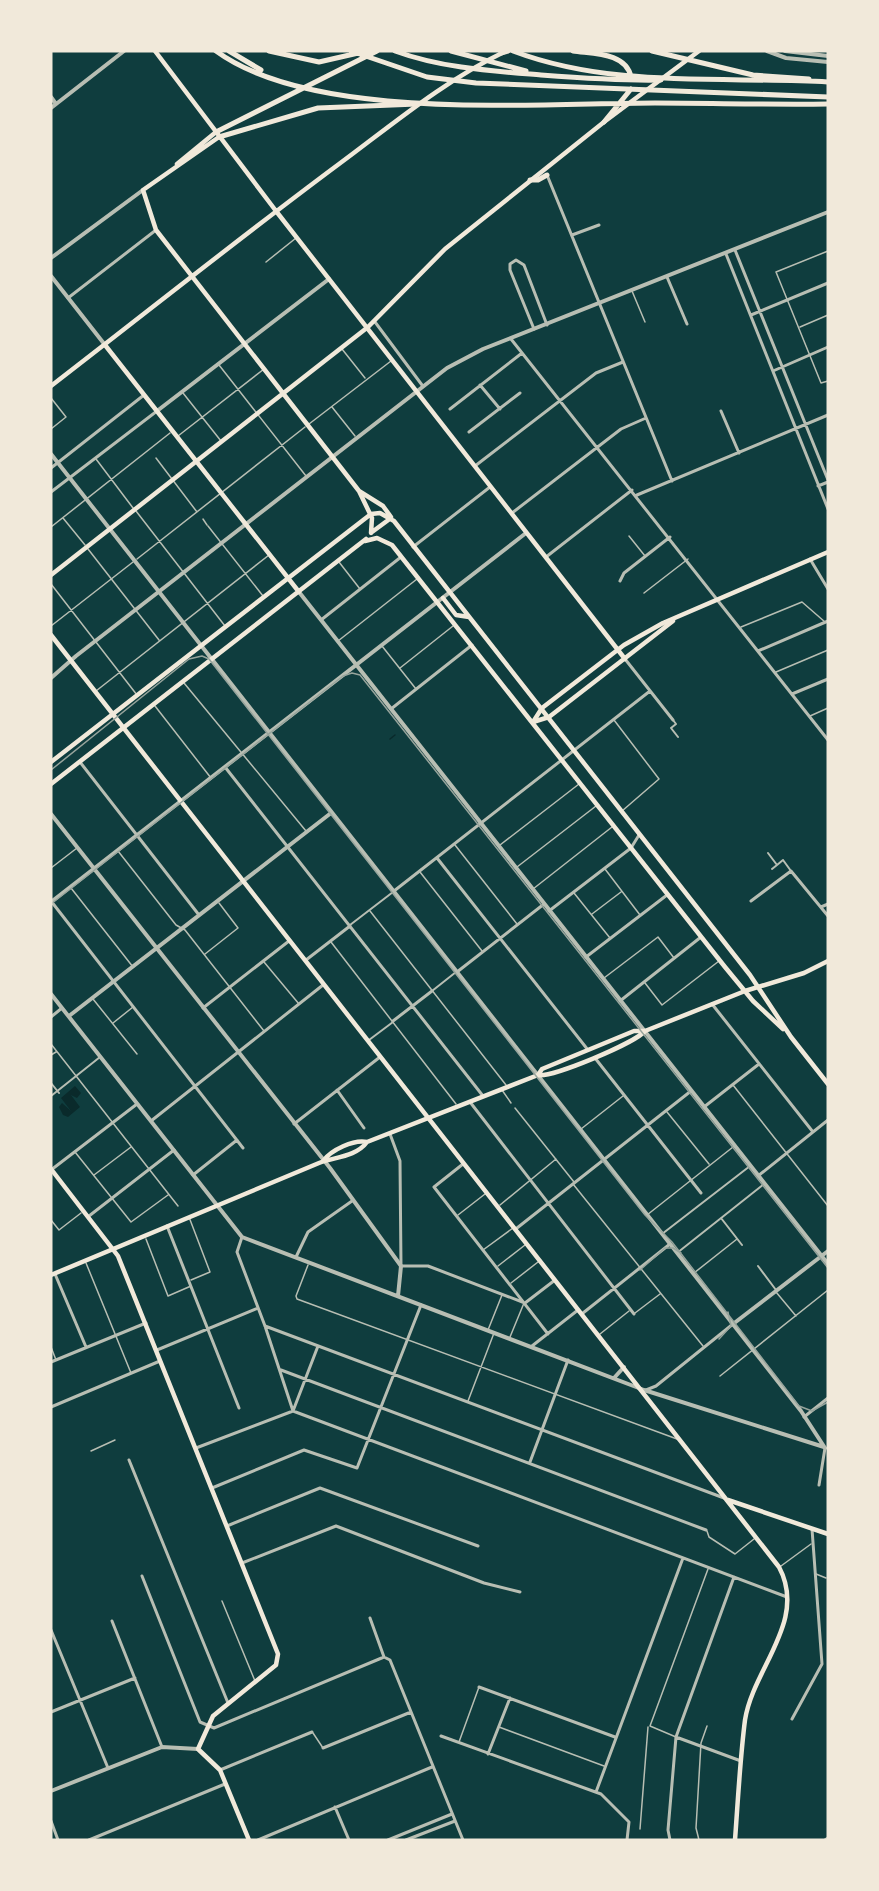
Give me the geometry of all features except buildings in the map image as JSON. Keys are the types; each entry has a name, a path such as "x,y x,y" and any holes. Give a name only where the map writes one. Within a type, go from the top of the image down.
{"highway":[{"path":"216,51 238,64 315,91 436,103"},
{"path":"229,51 276,79"},
{"path":"269,51 319,62 367,51"},
{"path":"274,51 294,58"},
{"path":"218,135 377,51"},
{"path":"395,51 457,66 548,76 623,81 828,82"},
{"path":"451,51 548,76"},
{"path":"513,51 557,65 684,80"},
{"path":"573,51 618,59 628,67 631,88 604,122"},
{"path":"652,51 753,75 801,77 813,81"},
{"path":"350,54 427,77 476,83 828,97"},
{"path":"218,135 318,108 436,103 828,104"},
{"path":"530,180 538,180 547,175"}],"main road":[{"path":"155,51 276,211 625,659"},
{"path":"51,575 375,322 445,249 604,122 699,51"},
{"path":"51,387 276,211 442,86 505,52"},
{"path":"218,135 143,190 156,230 359,491 374,522 371,532"},
{"path":"105,345 299,592"},
{"path":"359,491 383,506 759,986 791,1037 828,1084"},
{"path":"51,762 371,514 380,513 391,518"},
{"path":"51,784 338,562 364,541 371,532 391,518"},
{"path":"364,541 372,538 382,539 401,557 473,645 701,937 745,991 791,1037"},
{"path":"532,722 542,708 617,649 663,623 717,598 828,552"},
{"path":"443,598 456,615 469,617"},
{"path":"532,722 549,717 677,618"},
{"path":"51,635 644,1390 779,1567 788,1598 786,1617 747,1712 735,1840"},
{"path":"538,1075 542,1069 634,1031 645,1031 745,991 798,975 828,961"},
{"path":"52,1273 323,1161 332,1161 363,1147 367,1142 469,1101 538,1075 547,1076 594,1057 639,1038 645,1031"},
{"path":"51,1170 113,1248 162,1361 278,1654 276,1665 228,1703 207,1724 198,1749 220,1770 249,1840"},
{"path":"728,1500 828,1534"}],"street":[{"path":"51,108 124,51"},
{"path":"767,51 786,58 828,62"},
{"path":"785,51 828,56"},
{"path":"51,97 56,104"},
{"path":"547,175 672,481"},
{"path":"51,258 143,190"},
{"path":"51,678 422,385 466,358 828,212"},
{"path":"572,235 599,225"},
{"path":"68,298 156,230"},
{"path":"735,250 828,481 818,486"},
{"path":"726,254 828,509"},
{"path":"534,330 510,270 513,261 519,260 524,265 547,325"},
{"path":"51,276 105,345"},
{"path":"667,277 687,324"},
{"path":"51,492 329,279"},
{"path":"751,315 828,283"},
{"path":"375,322 422,385"},
{"path":"511,339 637,495 828,739"},
{"path":"773,371 828,347"},
{"path":"450,409 522,352"},
{"path":"475,466 596,374 623,362"},
{"path":"480,385 500,409"},
{"path":"469,432 520,393"},
{"path":"51,468 144,395"},
{"path":"721,411 739,453"},
{"path":"637,495 828,415"},
{"path":"512,513 621,429 646,418"},
{"path":"51,454 804,1417 827,1448 819,1485"},
{"path":"413,547 491,486"},
{"path":"546,557 632,489"},
{"path":"243,1148 51,902 526,532"},
{"path":"620,581 624,573 670,537"},
{"path":"321,620 401,557"},
{"path":"810,559 828,589"},
{"path":"299,592 828,1264"},
{"path":"758,651 827,622"},
{"path":"391,709 473,645"},
{"path":"625,659 676,724 671,728 678,737"},
{"path":"792,694 828,679"},
{"path":"306,960 650,691"},
{"path":"80,762 199,915"},
{"path":"225,767 483,1096"},
{"path":"69,1016 331,813"},
{"path":"51,814 323,1161 401,1266"},
{"path":"549,911 631,848 639,834"},
{"path":"768,853 777,865"},
{"path":"437,858 588,1050"},
{"path":"772,869 783,860 828,916"},
{"path":"751,902 791,871"},
{"path":"586,957 667,895"},
{"path":"369,1040 544,904"},
{"path":"821,907 828,904"},
{"path":"620,1001 701,937"},
{"path":"203,1008 291,940"},
{"path":"151,1121 325,984"},
{"path":"51,994 242,1237 644,1390 827,1448"},
{"path":"712,1004 813,1132"},
{"path":"51,1017 62,1008"},
{"path":"294,1124 381,1056"},
{"path":"51,1096 100,1057"},
{"path":"594,1057 706,1200"},
{"path":"704,1107 759,1064"},
{"path":"51,1083 58,1092"},
{"path":"337,1090 364,1128"},
{"path":"517,1228 691,1091"},
{"path":"469,1101 634,1314"},
{"path":"51,1170 137,1104"},
{"path":"758,1176 828,1120"},
{"path":"390,1133 400,1161 401,1266 398,1296"},
{"path":"193,1175 237,1140"},
{"path":"89,1216 174,1150"},
{"path":"465,1162 434,1187 548,1334"},
{"path":"662,1234 750,1166"},
{"path":"677,1253 764,1184"},
{"path":"296,1257 308,1232 352,1201"},
{"path":"721,1218 742,1245"},
{"path":"167,1226 239,1408"},
{"path":"242,1237 237,1252 265,1326 293,1411"},
{"path":"532,1346 614,1288 670,1244"},
{"path":"644,1390 656,1386 828,1251"},
{"path":"401,1266 428,1266 525,1303"},
{"path":"758,1266 776,1291"},
{"path":"52,1273 86,1347"},
{"path":"525,1303 556,1279"},
{"path":"212,1488 304,1450 357,1468 421,1304"},
{"path":"157,1350 258,1308"},
{"path":"51,1362 146,1323"},
{"path":"265,1326 728,1500"},
{"path":"293,1411 318,1346"},
{"path":"530,1462 568,1360"},
{"path":"51,1407 162,1361"},
{"path":"614,1378 625,1367"},
{"path":"280,1370 706,1530"},
{"path":"804,1417 828,1398"},
{"path":"196,1448 293,1411 788,1598"},
{"path":"129,1460 228,1703"},
{"path":"227,1526 320,1488 478,1546"},
{"path":"242,1563 336,1527 484,1583 520,1592"},
{"path":"792,1719 820,1670 812,1528"},
{"path":"596,1792 682,1558"},
{"path":"142,1576 200,1722 217,1728 384,1657"},
{"path":"670,1840 668,1830 676,1737 734,1577"},
{"path":"370,1618 384,1657 390,1660 463,1840"},
{"path":"112,1621 162,1747"},
{"path":"51,1630 108,1768"},
{"path":"51,1712 135,1678"},
{"path":"479,1687 615,1737"},
{"path":"488,1754 510,1698"},
{"path":"323,1748 411,1712"},
{"path":"220,1770 312,1732"},
{"path":"441,1736 605,1797 628,1819 630,1829 627,1840"},
{"path":"676,1737 741,1761"},
{"path":"51,1791 162,1747 198,1749"},
{"path":"258,1840 432,1767"},
{"path":"89,1840 225,1784"},
{"path":"335,1807 349,1840"},
{"path":"388,1840 452,1814"},
{"path":"406,1840 455,1820"},
{"path":"51,1821 58,1840"}],"lane":[{"path":"266,262 297,237"},
{"path":"828,250 776,272 821,383 828,381"},
{"path":"632,290 645,322"},
{"path":"799,327 828,315"},
{"path":"341,348 366,380"},
{"path":"51,626 392,360"},
{"path":"219,364 306,476"},
{"path":"177,437 264,368"},
{"path":"183,393 221,442"},
{"path":"51,398 66,417 51,429"},
{"path":"332,406 356,437"},
{"path":"51,527 173,431"},
{"path":"95,458 225,627"},
{"path":"156,458 197,512"},
{"path":"63,518 160,641"},
{"path":"203,519 264,597"},
{"path":"629,536 645,556"},
{"path":"95,691 269,554"},
{"path":"644,593 688,560"},
{"path":"338,562 360,589"},
{"path":"337,641 418,578"},
{"path":"51,584 138,695"},
{"path":"740,627 802,602 827,622"},
{"path":"400,668 456,624"},
{"path":"382,645 416,689"},
{"path":"775,673 828,650"},
{"path":"184,682 306,831"},
{"path":"154,705 211,778"},
{"path":"809,716 828,708"},
{"path":"613,719 659,781 621,811"},
{"path":"499,846 580,783"},
{"path":"516,868 597,805"},
{"path":"532,889 614,826"},
{"path":"454,844 517,925"},
{"path":"51,868 77,847"},
{"path":"118,850 264,1031"},
{"path":"604,869 641,915"},
{"path":"420,871 482,952"},
{"path":"70,887 133,967"},
{"path":"591,915 622,891"},
{"path":"573,892 610,939"},
{"path":"204,954 238,928 217,901"},
{"path":"369,910 507,1086"},
{"path":"603,979 658,937 674,958"},
{"path":"330,941 457,1106"},
{"path":"644,982 662,1005 720,960"},
{"path":"263,961 299,1004"},
{"path":"93,998 137,1054"},
{"path":"112,1023 133,1006"},
{"path":"51,1044 178,1206"},
{"path":"51,1055 57,1051"},
{"path":"733,1084 828,1206"},
{"path":"501,1089 511,1103"},
{"path":"580,1130 623,1096"},
{"path":"515,1108 704,1347"},
{"path":"666,1111 710,1166"},
{"path":"647,1215 734,1146"},
{"path":"93,1175 132,1147"},
{"path":"75,1152 131,1222 169,1194"},
{"path":"499,1206 556,1159"},
{"path":"457,1216 488,1191"},
{"path":"51,1220 59,1230 84,1211"},
{"path":"189,1217 210,1272 189,1281"},
{"path":"483,1250 510,1229 517,1228"},
{"path":"144,1235 168,1296 191,1286"},
{"path":"693,1274 737,1239"},
{"path":"497,1267 528,1243"},
{"path":"85,1260 132,1373"},
{"path":"510,1285 542,1260"},
{"path":"309,1262 296,1296 297,1299 668,1438 681,1440"},
{"path":"720,1376 828,1290"},
{"path":"776,1291 796,1316"},
{"path":"634,1314 660,1293"},
{"path":"488,1330 502,1294"},
{"path":"510,1338 522,1305 525,1303"},
{"path":"599,1334 631,1309"},
{"path":"468,1401 494,1332"},
{"path":"51,1347 56,1360"},
{"path":"91,1451 115,1440"},
{"path":"706,1530 709,1537 735,1554 756,1537"},
{"path":"779,1567 812,1544"},
{"path":"640,1829 649,1727 708,1568"},
{"path":"815,1574 826,1578"},
{"path":"222,1601 256,1682"},
{"path":"458,1743 479,1687"},
{"path":"699,1840 696,1828 702,1747 707,1726"},
{"path":"499,1727 604,1766"},
{"path":"649,1727 676,1737"},
{"path":"312,1732 318,1737 323,1748"}],"water":[{"path":"75,1086 81,1093 77,1098 71,1095 80,1107 68,1117 63,1115 59,1107 62,1103 71,1111 61,1098"}],"waterway":[{"path":"390,739 395,735"}],"tram line":[{"path":"51,770 189,659 202,656 209,659 645,1215 672,1242 799,1406 812,1411 828,1402"},
{"path":"51,904 343,676 352,673 360,675 828,1268"},
{"path":"640,1270 665,1248 673,1248 681,1253"},
{"path":"719,1339 731,1326 728,1312"}]}
